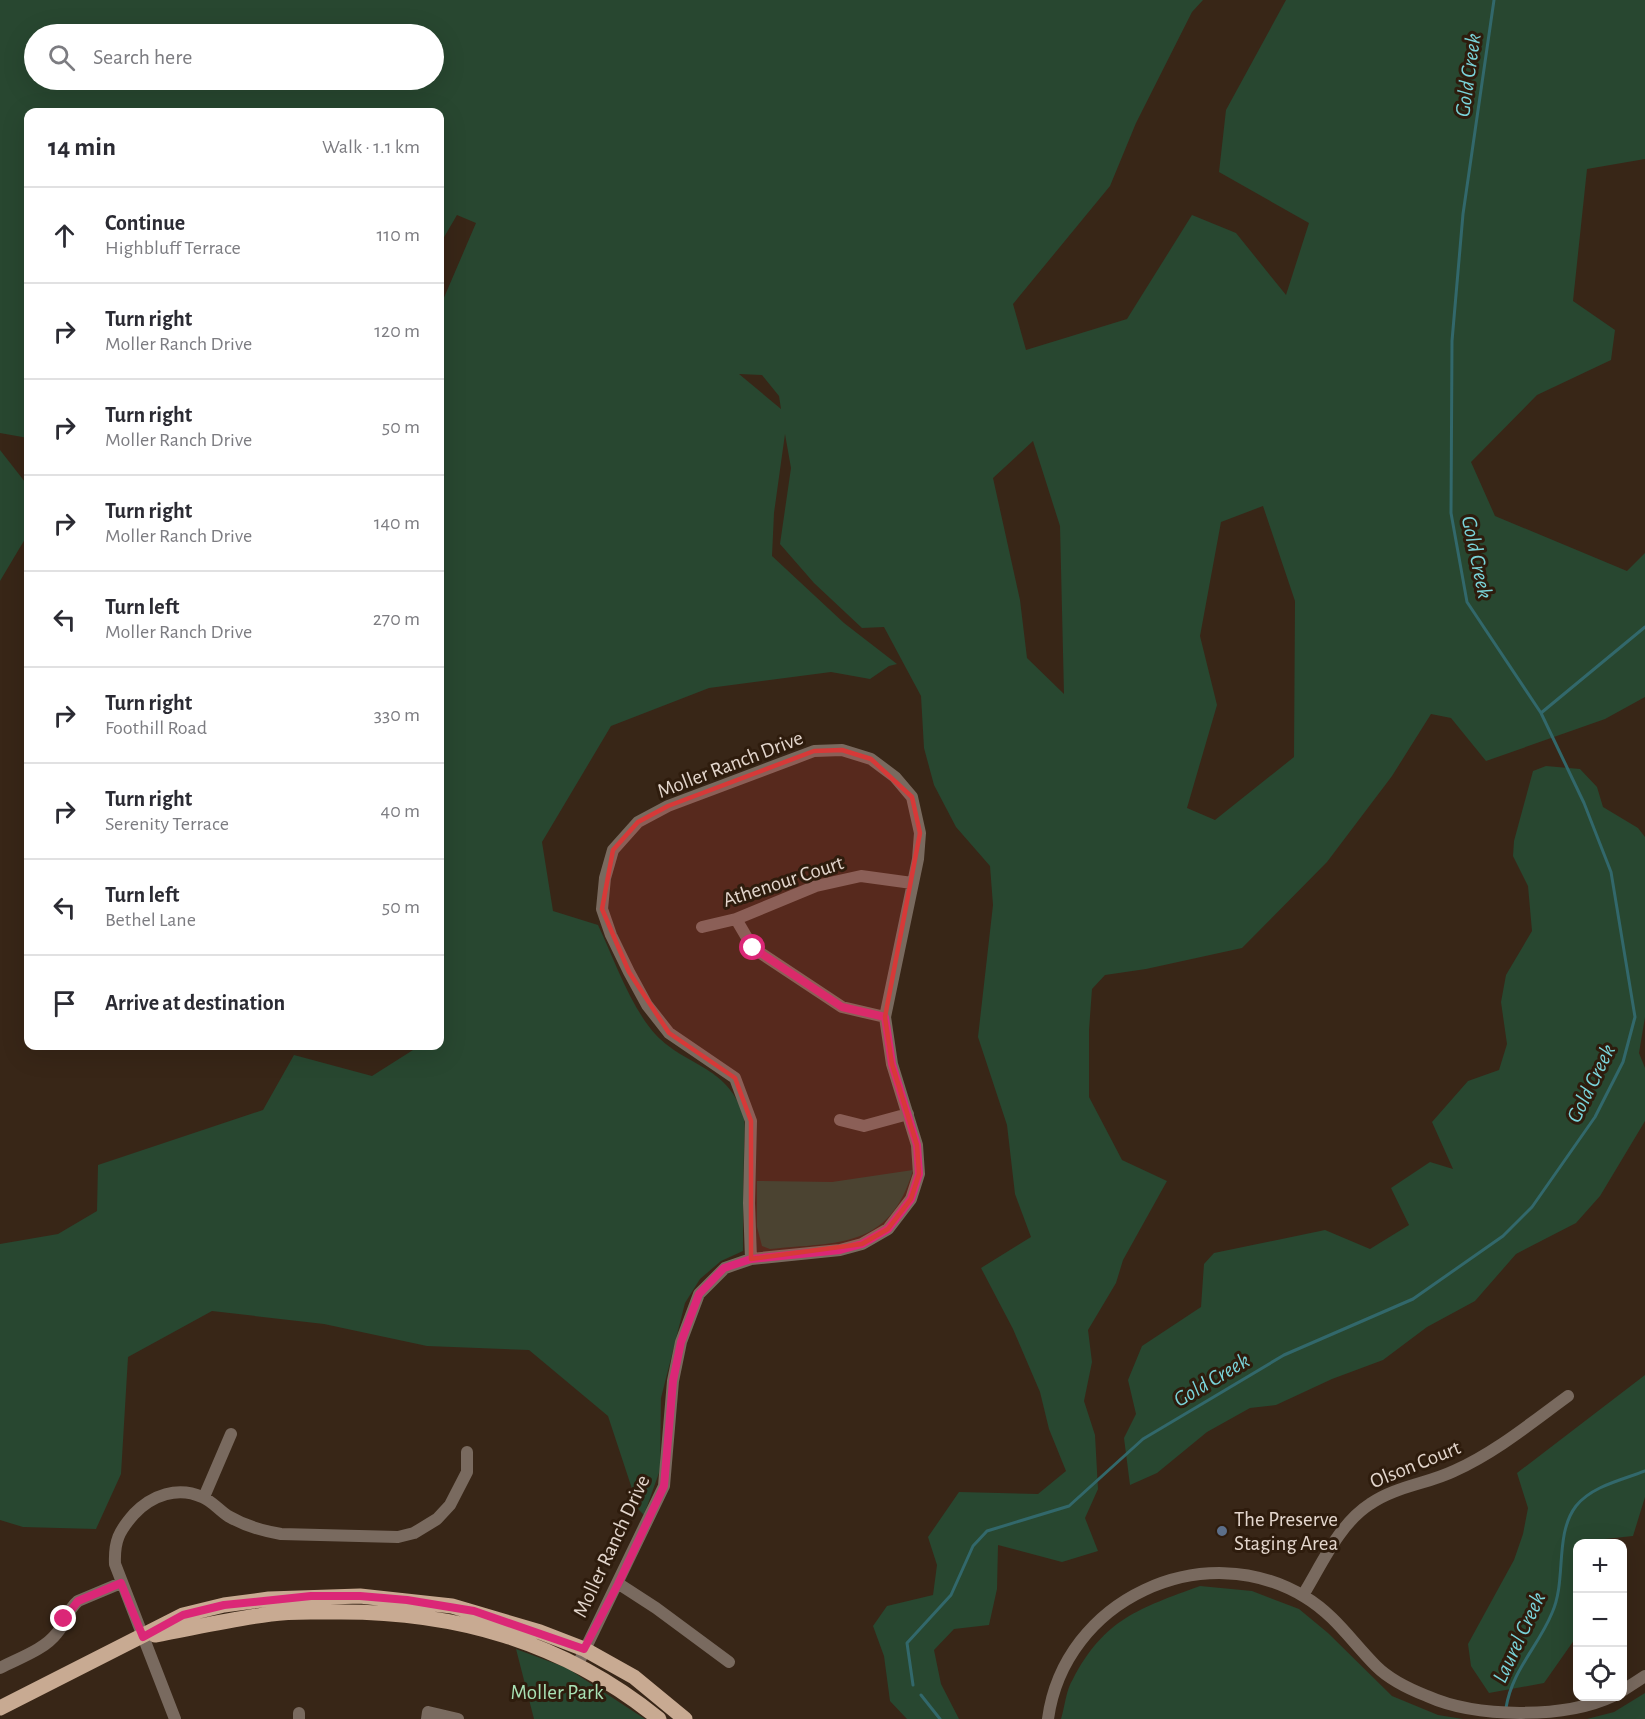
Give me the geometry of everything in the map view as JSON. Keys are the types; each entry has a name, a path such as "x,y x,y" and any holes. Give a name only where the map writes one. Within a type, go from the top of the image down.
{"main road":[{"path":"0,1708 183,1615 224,1605 311,1596 360,1596 407,1600 474,1611 584,1649 634,1677 686,1719"},
{"path":"143,1637 272,1614 358,1612 405,1615 486,1629 534,1644 578,1664 609,1682 659,1719"}],"street":[{"name":"Moller Ranch Drive","path":"578,1664 664,1486 673,1381 681,1342 699,1294 724,1268 751,1259 840,1250 862,1244 888,1229 911,1199 919,1174 917,1145 892,1064 885,1017 920,833 912,797 895,777 871,759 842,750 814,751 668,806 638,822 613,850 604,878 602,909 610,935 647,1005 669,1033 735,1078 751,1121 749,1203 751,1259"},
{"name":"Athenour Court","path":"702,927 736,919 816,886 861,876 912,883"},
{"path":"736,919 753,948 842,1007 885,1017"},
{"path":"840,1120 864,1126 908,1114"},
{"name":"Olson Court","path":"1303,1595 1348,1524 1369,1504 1400,1488 1452,1473 1495,1451 1568,1396"},
{"path":"204,1497 231,1434"},
{"path":"175,1719 115,1564 114,1545 118,1533 140,1508 157,1496 174,1492 189,1492 204,1497 228,1516 262,1530 281,1534 398,1537 424,1528 450,1505 467,1472 467,1452"},
{"path":"1048,1719 1058,1682 1083,1637 1106,1613 1129,1597 1159,1583 1194,1575 1222,1573 1261,1578 1303,1595 1341,1624 1377,1667 1399,1684 1428,1697 1477,1710 1536,1712 1580,1708 1599,1701"},
{"path":"0,1668 44,1645 55,1636 72,1606 78,1601 121,1583"},
{"path":"618,1584 656,1608 729,1662"},
{"path":"1627,1688 1645,1676"},
{"path":"427,1719 428,1712 458,1719"}],"highlighted area":[{"path":"842,750 871,759 912,797 920,833 885,1017 892,1064 917,1145 919,1174 911,1199 888,1229 862,1244 751,1259 751,1121 735,1078 669,1033 629,972 602,909 613,850 638,822 668,806 814,751"}],"green space":[{"path":"0,0 1203,0 1192,12 1136,123 1110,186 1013,304 1026,350 1127,319 1192,215 1236,233 1286,295 1309,223 1219,172 1226,110 1286,0 1645,0 1645,159 1587,169 1573,301 1615,330 1611,360 1537,395 1471,462 1495,516 1627,571 1645,553 1645,697 1605,719 1486,761 1451,718 1431,714 1392,776 1327,862 1242,948 1146,969 1105,975 1092,989 1089,1030 1089,1097 1122,1160 1167,1181 1123,1260 1116,1283 1088,1330 1092,1362 1084,1401 1095,1435 1098,1489 1085,1518 1098,1551 1062,1562 998,1545 997,1589 989,1625 954,1629 934,1650 941,1684 959,1719 907,1719 890,1701 884,1656 873,1626 887,1606 933,1595 937,1565 928,1537 959,1492 1038,1494 1066,1471 1049,1429 1040,1392 1013,1329 981,1268 1031,1237 1015,1194 1007,1125 978,1037 993,905 990,866 956,827 934,785 924,748 921,696 884,627 862,628 814,583 780,544 791,468 785,434 774,513 772,556 844,623 897,664 889,666 870,679 831,672 709,688 611,726 542,842 553,911 598,925 631,997 647,1024 668,1046 716,1076 726,1085 735,1097 744,1117 743,1251 721,1261 700,1279 685,1303 661,1398 660,1470 644,1515 639,1510 608,1416 529,1350 427,1346 324,1324 212,1311 128,1357 121,1474 96,1529 23,1527 0,1520 0,1244 58,1234 97,1211 98,1165 263,1110 294,1055 372,1076 413,1050 444,1050 444,298 476,223 457,215 444,237 444,108 24,108 24,437 0,433","holes":["739,374 762,375 779,396 781,409","1033,441 1060,526 1064,694 1027,658 1020,600 993,478","1263,506 1295,601 1294,757 1215,820 1187,808 1217,705 1200,636 1221,522"]},
{"path":"0,450 24,481 24,541 0,581"},
{"path":"1546,766 1580,769 1597,787 1603,807 1638,828 1645,837 1645,1017 1639,1053 1645,1068 1645,1121 1600,1196 1576,1223 1516,1254 1475,1301 1427,1327 1383,1360 1332,1379 1276,1405 1250,1408 1207,1432 1157,1473 1130,1485 1124,1438 1136,1414 1128,1380 1142,1346 1201,1307 1204,1264 1214,1253 1325,1230 1370,1249 1409,1225 1391,1188 1430,1162 1453,1169 1432,1122 1468,1081 1499,1070 1507,1044 1501,1002 1506,975 1532,931 1528,886 1513,856 1514,841 1533,771"},
{"path":"913,1170 903,1196 891,1215 876,1228 840,1242 770,1249 762,1246 757,1227 757,1181 832,1182"},
{"path":"1645,1375 1645,1497 1633,1536 1573,1539 1573,1642 1544,1683 1489,1693 1471,1666 1468,1644 1514,1560 1523,1534 1528,1508 1517,1473"},
{"path":"1200,1586 1252,1591 1299,1609 1328,1633 1392,1696 1438,1715 1463,1719 1061,1719 1071,1683 1097,1642 1126,1618 1142,1609"},
{"name":"Moller Park","path":"516,1649 567,1668 645,1719 534,1719"},
{"path":"1645,1693 1645,1719 1587,1719 1614,1712"}],"waterway":[{"name":"Gold Creek","path":"913,1685 907,1643 951,1595 973,1546 987,1531 1069,1506 1143,1439 1284,1355 1413,1299 1503,1236 1532,1207 1595,1117 1623,1062 1635,1017 1611,872 1584,803 1541,713 1467,602 1451,513 1452,341 1463,214 1494,0"},
{"path":"1541,713 1645,627"},
{"name":"Laurel Creek","path":"1506,1708 1514,1682 1552,1613 1559,1586 1565,1530 1576,1506 1590,1493 1645,1471"},
{"name":"Gold Creek","path":"921,1695 940,1719"}],"place":[{"name":"The Preserve Staging Area","path":"1222,1531"}],"route":[{"path":"64,1619 78,1601 121,1583 143,1637 183,1615 224,1605 311,1596 360,1596 407,1600 474,1611 584,1649 618,1584 664,1486 668,1455 668,1414 673,1381 681,1342 699,1294 724,1268 751,1259 840,1250 862,1244 880,1235 893,1224 911,1199 919,1174 917,1145 892,1064 885,1017 842,1007 753,948"}]}
